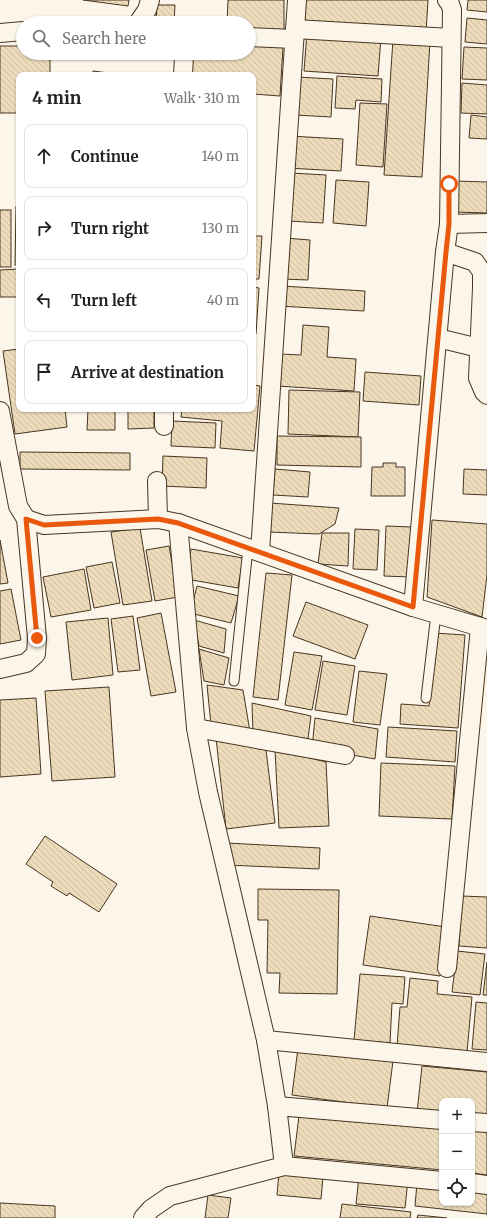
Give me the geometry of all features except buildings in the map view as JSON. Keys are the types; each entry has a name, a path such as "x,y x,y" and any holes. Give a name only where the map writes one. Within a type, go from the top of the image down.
{"street":[{"path":"143,16 147,10 150,0"},
{"path":"254,550 297,0"},
{"path":"413,607 449,224 452,10 448,0"},
{"path":"0,33 16,32"},
{"path":"256,37 294,34 451,38"},
{"path":"183,72 184,60"},
{"path":"449,224 487,224"},
{"path":"446,252 474,262 482,272 483,350 478,378 484,392 487,395"},
{"path":"438,338 483,350"},
{"path":"0,411 18,506 26,519 37,638 36,654 26,663 0,669"},
{"path":"157,481 158,519"},
{"path":"26,519 44,525 158,519 178,523 413,607 483,628 447,968"},
{"path":"178,523 196,728 208,792 266,1040 277,1106 284,1166"},
{"path":"196,728 346,755"},
{"path":"266,1040 487,1062"},
{"path":"277,1106 439,1120"},
{"path":"475,1122 487,1123"},
{"path":"143,1218 151,1209 170,1196 284,1166 439,1180"},
{"path":"475,1183 487,1185"}],"lane":[{"path":"234,680 254,550"},
{"path":"426,698 436,614"}],"route":[{"path":"37,638 26,519 44,525 158,519 178,523 413,607 449,224 449,184"}]}
